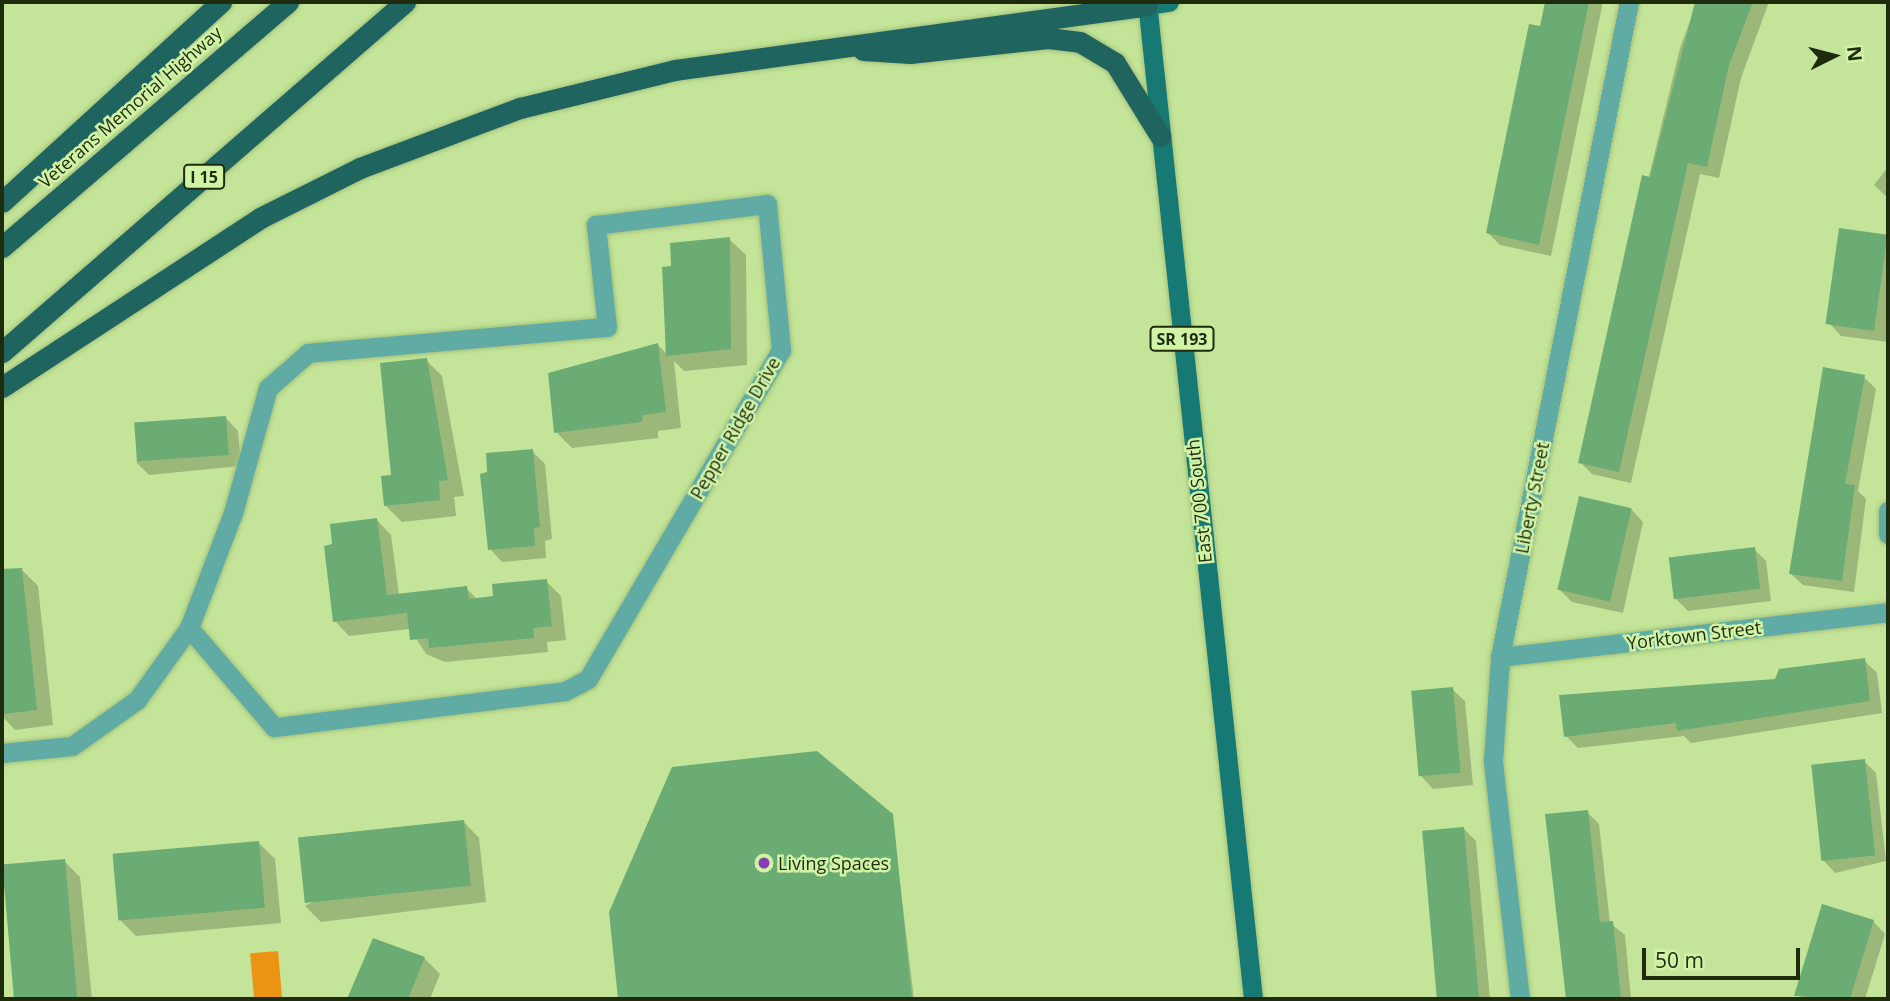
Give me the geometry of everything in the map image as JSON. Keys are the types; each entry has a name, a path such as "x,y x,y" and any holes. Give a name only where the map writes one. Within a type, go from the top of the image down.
{"highway":[{"path":"2,202 221,2"},
{"name":"Veterans Memorial Highway","path":"2,247 288,2"},
{"name":"I 15","path":"2,352 405,2"},
{"path":"2,387 229,236 416,145 607,84 833,48 1147,4"},
{"path":"833,48 909,52 1031,39 1080,42 1115,63 1160,136"}],"main road":[{"path":"1147,4 1169,2"},
{"name":"East 700 South","path":"1147,4 1253,999"}],"street":[{"name":"Liberty Street","path":"1520,999 1493,761 1500,657 1629,2"},
{"name":"Pepper Ridge Drive","path":"2,753 72,746 137,700 189,628 233,513 268,388 308,353 607,327 596,225 767,204 781,349 588,679 565,691 274,727 189,628"},
{"path":"1888,511 1888,534"},
{"name":"Yorktown Street","path":"1500,657 1888,612"}],"shaded area":[{"path":"278,951 282,999 254,999 250,953"}],"building":[{"path":"1545,2 1589,2 1539,245 1486,233 1529,24 1540,26"},
{"path":"1695,2 1753,2 1729,65 1707,167 1688,163 1619,472 1578,463 1642,175 1650,177"},
{"path":"1839,228 1888,235 1874,331 1826,324"},
{"path":"730,237 731,349 666,356 662,267 671,266 670,243"},
{"path":"658,343 666,412 643,415 642,422 554,433 548,373"},
{"path":"427,358 448,480 439,481 440,500 384,506 381,476 391,475 380,363"},
{"path":"1823,367 1865,375 1845,484 1855,485 1842,581 1789,574"},
{"path":"226,416 229,455 137,461 134,422"},
{"path":"533,449 540,527 534,528 535,546 488,550 480,474 487,472 486,453"},
{"path":"1579,496 1632,508 1610,602 1557,590"},
{"path":"377,518 387,595 467,586 469,599 493,596 492,584 547,579 552,626 533,628 534,638 429,648 428,638 410,640 407,613 333,622 324,546 332,544 330,524"},
{"path":"1755,547 1760,589 1674,599 1669,558"},
{"path":"22,568 37,710 2,714 2,569"},
{"path":"1865,658 1870,701 1677,731 1676,723 1564,737 1559,695 1775,679 1779,669"},
{"path":"1453,687 1460,773 1419,776 1411,691"},
{"name":"Living Spaces","path":"817,751 893,814 912,999 618,999 609,912 672,767"},
{"path":"1865,759 1875,855 1821,861 1811,765"},
{"path":"1588,810 1600,922 1613,921 1621,999 1566,999 1545,814"},
{"path":"464,820 471,886 305,903 298,837"},
{"path":"1464,827 1479,999 1437,999 1422,831"},
{"path":"259,841 265,908 118,921 113,854"},
{"path":"65,859 77,999 14,999 2,864"},
{"path":"1822,904 1874,920 1850,999 1794,996"},
{"path":"373,938 425,957 408,999 347,999"}],"place":[{"name":"Living Spaces","path":"764,863"}]}
